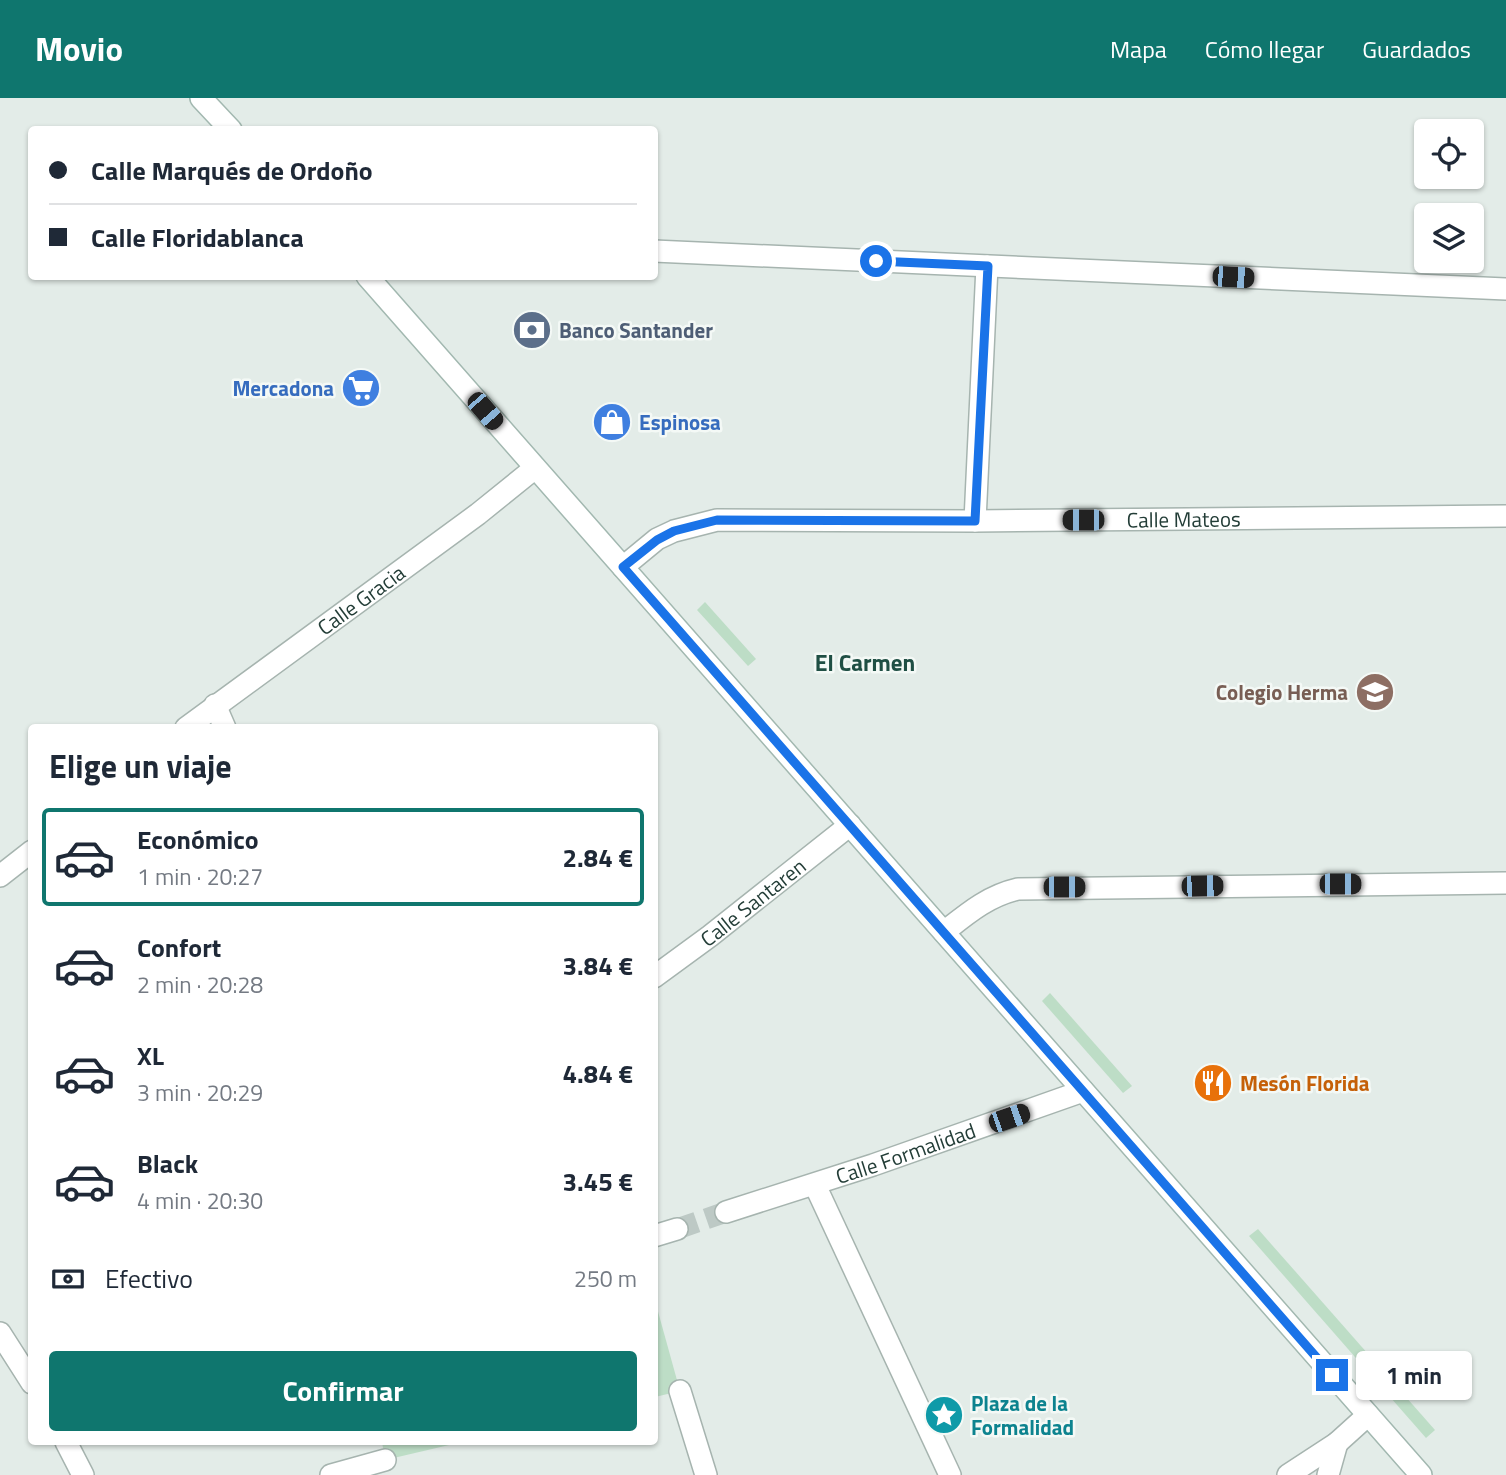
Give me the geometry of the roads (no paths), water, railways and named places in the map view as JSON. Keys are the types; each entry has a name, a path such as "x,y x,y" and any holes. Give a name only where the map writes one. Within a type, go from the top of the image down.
{"street":[{"path":"201,98 227,126"},
{"path":"658,251 1506,289"},
{"path":"975,521 988,266"},
{"path":"370,280 1420,1475"},
{"name":"Calle Gracia","path":"191,724 478,514 535,468"},
{"name":"Calle Mateos","path":"623,567 657,540 674,531 717,520 975,521 1506,516"},
{"path":"215,705 223,724"},
{"name":"Calle Santaren","path":"658,974 850,825"},
{"path":"0,876 28,854"},
{"path":"944,932 982,903 1018,889 1506,883"},
{"name":"Calle Formalidad","path":"726,1212 815,1185 1083,1091"},
{"path":"815,1185 950,1475"},
{"path":"658,1235 677,1229"},
{"path":"0,1333 28,1377"},
{"path":"680,1391 706,1475"},
{"path":"1288,1475 1337,1443 1367,1415"},
{"path":"1328,1475 1337,1443"},
{"path":"68,1445 83,1475"},
{"path":"331,1475 385,1460"}],"tunnel":[{"path":"677,1229 726,1212"}],"place":[{"name":"Banco Santander","path":"532,330"},
{"name":"Mercadona","path":"361,388"},
{"name":"Espinosa","path":"612,422"},
{"name":"Colegio Herma","path":"1375,692"},
{"name":"Mesón Florida","path":"1213,1083"},
{"name":"Plaza de la Formalidad","path":"944,1415"}],"district":[{"name":"El Carmen","path":"865,662"}]}
